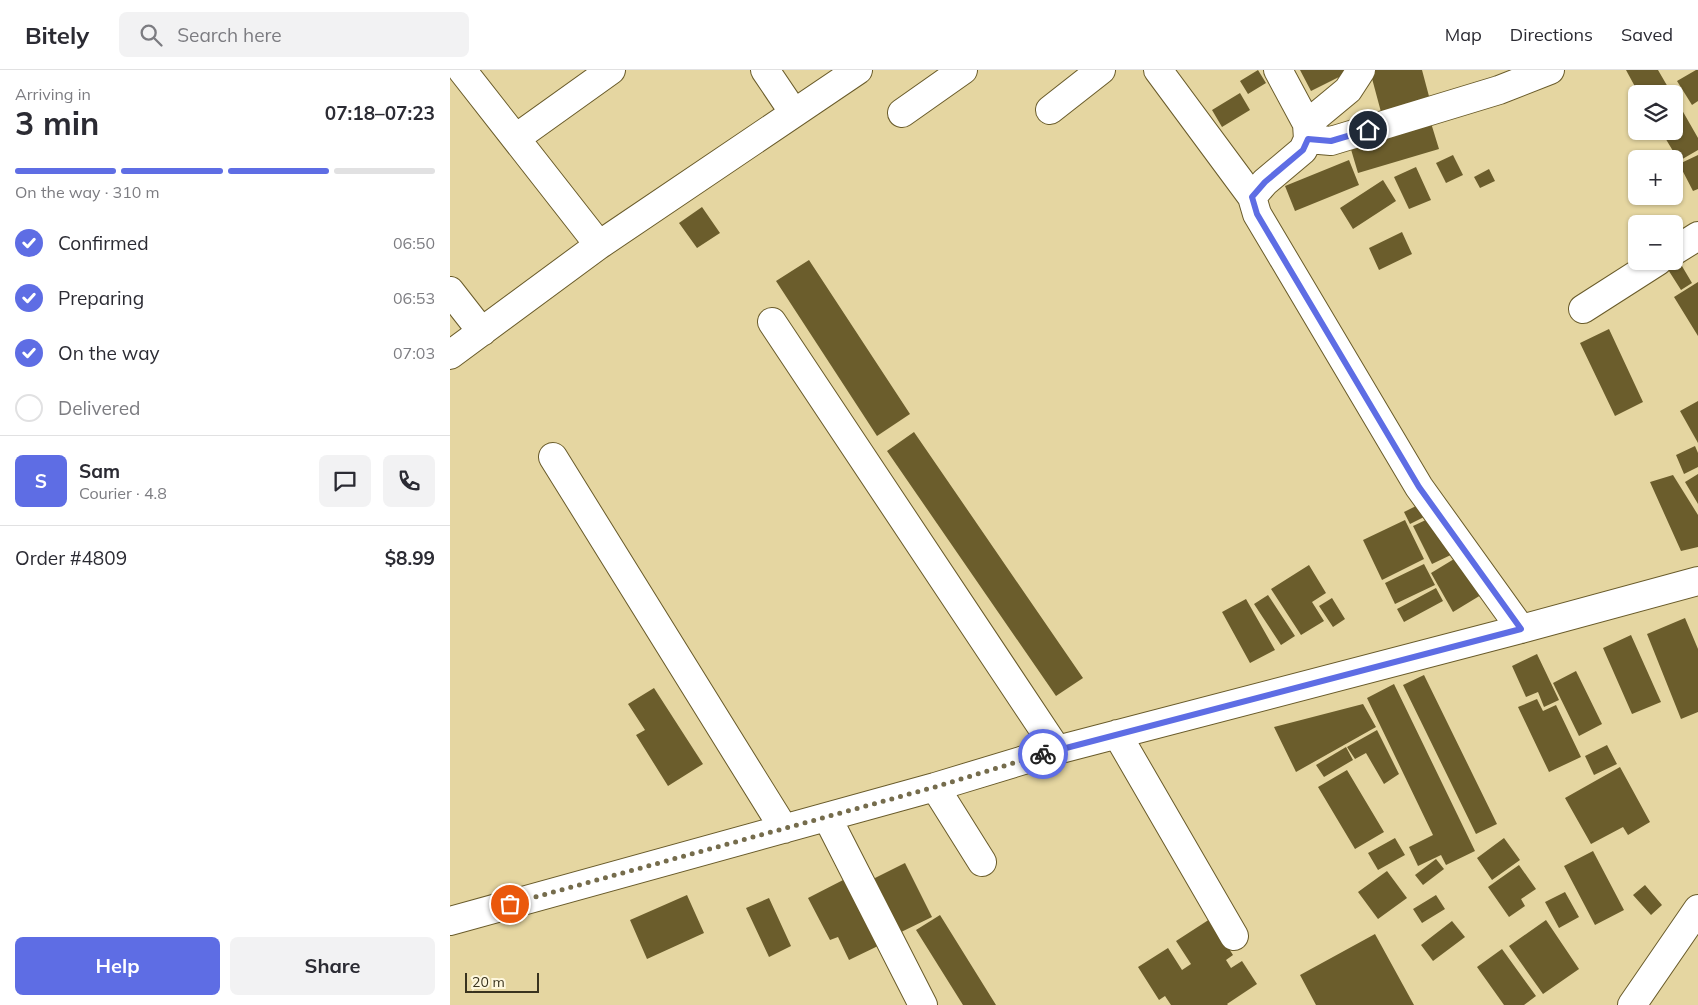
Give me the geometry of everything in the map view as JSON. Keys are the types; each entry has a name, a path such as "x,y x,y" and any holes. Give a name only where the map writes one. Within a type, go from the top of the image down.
{"street":[{"path":"462,70 599,244"},
{"path":"516,138 611,70"},
{"path":"765,70 794,113"},
{"path":"450,355 599,244 858,70"},
{"path":"902,113 963,70"},
{"path":"1050,110 1101,70"},
{"path":"1158,70 1252,197 1257,214 1419,487 1521,629"},
{"path":"1278,70 1308,132 1331,141 1499,90 1550,70"},
{"path":"1252,197 1265,182 1303,150 1308,132 1348,90 1361,70"},
{"path":"1683,245 1698,236"},
{"path":"1583,309 1644,270"},
{"path":"450,291 482,332"},
{"path":"772,322 1057,750"},
{"path":"553,457 784,829"},
{"path":"450,921 935,787 1057,750 1698,581"},
{"path":"1117,734 1234,936"},
{"path":"935,787 982,862"},
{"path":"826,817 923,1005"},
{"path":"1632,1005 1698,909"}],"building":[{"path":"1258,70 1266,83 1248,94 1240,81"},
{"path":"1300,70 1353,70 1311,91"},
{"path":"1422,70 1430,100 1381,112 1370,71"},
{"path":"1626,70 1658,70 1667,85 1634,85"},
{"path":"1698,70 1698,101 1692,105 1683,91 1683,85 1680,85 1677,81"},
{"path":"1240,93 1250,110 1222,127 1212,110"},
{"path":"1683,112 1698,138 1698,150 1683,159 1683,150 1672,150 1666,140 1683,140"},
{"path":"1431,123 1439,149 1358,173 1350,146"},
{"path":"1453,155 1463,175 1446,183 1436,163"},
{"path":"1698,155 1698,189 1693,191 1683,172 1683,162"},
{"path":"1349,160 1359,185 1295,211 1285,186"},
{"path":"1416,167 1431,200 1409,209 1394,177"},
{"path":"1489,169 1495,181 1480,188 1474,177"},
{"path":"1383,180 1396,201 1353,229 1340,208"},
{"path":"702,207 720,233 697,248 679,223"},
{"path":"1402,232 1412,254 1379,270 1369,248"},
{"path":"809,260 910,414 877,436 776,281"},
{"path":"1683,268 1692,283 1681,290 1668,270 1683,270"},
{"path":"1698,282 1698,336 1674,297"},
{"path":"1609,329 1643,402 1615,416 1580,343"},
{"path":"1698,401 1698,443 1680,411"},
{"path":"914,432 1083,678 1056,696 887,451"},
{"path":"1695,446 1698,453 1698,467 1684,474 1676,455"},
{"path":"1698,474 1698,504 1685,482"},
{"path":"1673,475 1698,515 1698,547 1681,551 1650,482"},
{"path":"1424,502 1430,514 1410,524 1404,512"},
{"path":"1430,518 1457,552 1432,564 1413,526"},
{"path":"1405,520 1424,559 1382,580 1363,540"},
{"path":"1459,556 1481,595 1453,612 1431,573"},
{"path":"1424,564 1435,585 1395,604 1385,583"},
{"path":"1309,565 1326,593 1312,602 1324,621 1301,635 1271,589"},
{"path":"1436,588 1443,601 1404,622 1397,609"},
{"path":"1268,595 1295,636 1281,645 1254,604"},
{"path":"1332,598 1345,619 1333,627 1319,606"},
{"path":"1246,599 1275,650 1250,663 1222,612"},
{"path":"1685,618 1698,649 1698,712 1681,719 1647,634"},
{"path":"1631,635 1661,702 1632,714 1603,648"},
{"path":"1537,654 1559,700 1544,707 1538,692 1526,697 1512,666"},
{"path":"1576,671 1602,724 1579,736 1553,683"},
{"path":"1424,675 1497,824 1476,834 1403,685"},
{"path":"1394,684 1475,851 1446,865 1441,855 1418,866 1409,847 1433,835 1367,698"},
{"path":"654,688 703,764 668,786 636,735 645,730 628,704"},
{"path":"1537,699 1543,711 1556,705 1581,757 1549,772 1518,707"},
{"path":"1363,704 1376,727 1296,772 1274,727"},
{"path":"1377,730 1399,774 1384,784 1366,753 1355,759 1347,747"},
{"path":"1607,745 1617,764 1594,775 1585,756"},
{"path":"1346,747 1353,760 1324,777 1316,765"},
{"path":"1620,767 1650,822 1628,835 1623,827 1591,844 1565,798"},
{"path":"1347,770 1384,832 1355,849 1318,787"},
{"path":"1395,838 1405,855 1378,870 1368,853"},
{"path":"1504,838 1520,860 1492,880 1477,858"},
{"path":"1593,851 1624,910 1595,925 1564,866"},
{"path":"1436,859 1444,869 1423,885 1415,875"},
{"path":"905,863 932,917 895,935 869,881"},
{"path":"1519,865 1536,889 1521,899 1525,906 1509,917 1488,887"},
{"path":"1387,871 1407,898 1378,919 1358,892"},
{"path":"847,878 880,945 849,960 838,937 830,940 808,898"},
{"path":"1645,885 1662,905 1651,915 1633,895"},
{"path":"1565,892 1579,917 1559,928 1545,902"},
{"path":"687,895 704,933 647,959 630,920"},
{"path":"1436,895 1445,909 1422,923 1413,909"},
{"path":"769,898 791,946 769,957 746,908"},
{"path":"940,915 996,1005 963,1005 916,930"},
{"path":"1210,919 1233,955 1226,960 1231,968 1242,961 1257,984 1228,1005 1171,1005 1165,996 1159,1000 1138,967 1168,948 1182,970 1191,964 1176,941"},
{"path":"1546,920 1579,969 1543,994 1509,946"},
{"path":"1452,921 1465,937 1433,961 1421,945"},
{"path":"1375,934 1414,1005 1316,1005 1300,975"},
{"path":"1502,949 1536,996 1524,1005 1504,1005 1477,967"}],"way so far":[{"path":"510,904 935,787 1043,754"}],"route":[{"path":"1043,754 1521,629 1419,487 1257,214 1252,197 1265,182 1303,150 1308,139 1331,141 1368,130"}]}
